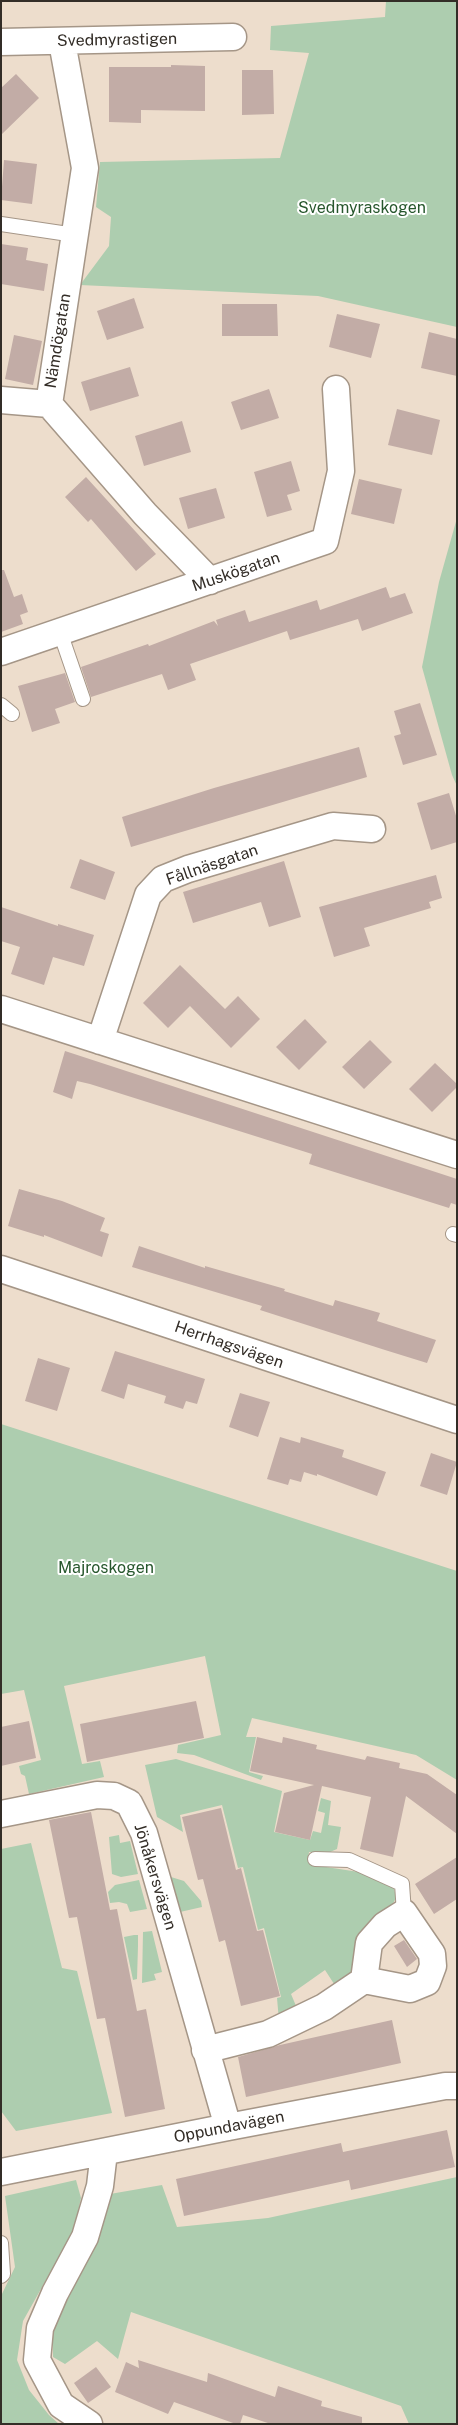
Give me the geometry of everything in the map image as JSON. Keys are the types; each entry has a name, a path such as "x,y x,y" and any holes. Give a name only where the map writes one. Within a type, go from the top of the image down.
{"street":[{"name":"Svedmyrastigen","path":"1,42 233,37"},
{"name":"Nämdögatan","path":"62,42 85,168 49,404 145,514 210,581"},
{"name":"Muskögatan","path":"1,652 325,541 341,471 336,389"},
{"path":"1,400 49,404"},
{"name":"Fållnäsgatan","path":"100,1041 148,895 163,879 188,869 332,826 372,829"},
{"path":"1,1010 457,1155"},
{"name":"Herrhagsvägen","path":"1,1269 457,1420"},
{"name":"Jönåkersvägen","path":"1,1814 97,1795 114,1796 129,1803 144,1832 228,2127"},
{"path":"205,2050 268,2034 324,2007 364,1980 410,1989 427,1982 433,1966 432,1954 404,1913 385,1925 369,1943 364,1980"},
{"name":"Oppundavägen","path":"1,2172 445,2086 457,2086"},
{"path":"88,2424 61,2405 38,2360 40,2328 55,2292 85,2237 100,2186 104,2152"}],"lane":[{"path":"1,224 75,235"},
{"path":"60,632 83,700"},
{"path":"315,1860 349,1860 402,1884 404,1913"},
{"path":"1,2243 3,2274 1,2276"}],"green space":[{"name":"Svedmyraskogen","path":"386,1 457,1 457,327 318,296 80,285 109,246 111,217 96,207 100,162 280,158 309,53 270,50 271,26 385,17"},
{"path":"457,518 457,786 452,775 422,667 439,582"},
{"name":"Majroskogen","path":"1,1424 457,1571 457,1780 416,1755 252,1718 246,1737 256,1737 249,1772 263,1776 261,1780 194,1755 177,1753 178,1745 221,1735 205,1656 64,1686 82,1764 100,1761 104,1777 29,1794 25,1776 21,1774 19,1766 41,1760 24,1690 1,1694"},
{"path":"176,1759 282,1791 274,1832 310,1840 313,1831 321,1833 325,1813 318,1811 321,1798 331,1801 328,1825 341,1827 337,1849 330,1852 309,1852 308,1862 313,1865 372,1874 394,1888 396,1898 354,1975 338,1990 325,1970 291,1994 299,2013 279,2021 277,1998 281,1997 264,1928 258,1930 243,1867 238,1868 222,1805 180,1815 183,1832 157,1817 145,1765"},
{"path":"119,1835 120,1843 130,1841 138,1874 121,1877 112,1874 109,1837"},
{"path":"31,1843 62,1968 77,1971 112,2113 16,2131 1,2111 1,1849"},
{"path":"171,1877 184,1881 201,1901 202,1907 180,1912"},
{"path":"139,1880 147,1909 130,1912 127,1904 119,1902 110,1903 108,1892 115,1885"},
{"path":"152,1931 162,1972 154,1974 156,1980 142,1983 143,1932"},
{"path":"138,1935 138,1946 137,1979 133,1980 124,1937"},
{"path":"457,2177 457,2424 409,2424 401,2406 131,2312 118,2359 97,2341 65,2364 53,2357 53,2328 96,2243 110,2194 162,2185 177,2227 268,2218"},
{"path":"76,2180 81,2198 74,2230 23,2321 17,2360 29,2390 49,2415 59,2424 1,2424 1,2296 15,2267 5,2196"}],"building":[{"path":"171,65 205,66 205,111 141,110 141,123 109,122 109,67 171,67"},
{"path":"242,70 273,70 274,114 242,115"},
{"path":"16,74 39,98 1,135 1,88"},
{"path":"4,160 37,164 32,204 1,200"},
{"path":"1,244 28,248 26,260 48,264 44,291 1,284"},
{"path":"134,298 144,328 107,340 97,311"},
{"path":"222,304 277,304 278,336 222,336"},
{"path":"337,314 380,324 371,358 329,347"},
{"path":"429,332 457,339 457,376 421,368"},
{"path":"14,335 42,341 33,385 5,379"},
{"path":"130,367 139,396 90,411 81,382"},
{"path":"269,389 279,418 241,430 231,402"},
{"path":"397,409 440,420 432,455 388,445"},
{"path":"182,421 191,452 144,466 135,436"},
{"path":"291,461 300,491 287,495 292,510 267,517 254,472"},
{"path":"86,477 156,554 136,571 91,519 88,522 65,497"},
{"path":"359,479 402,489 394,524 351,514"},
{"path":"216,488 225,518 188,529 179,498"},
{"path":"1,570 4,570 14,597 22,594 28,612 20,615 23,624 1,632"},
{"path":"386,587 390,598 405,593 413,613 362,631 358,619 290,640 287,631 190,664 196,680 168,690 162,674 91,697 81,667 148,644 149,646 214,621 218,626 216,620 245,610 249,622 317,600 320,610"},
{"path":"65,673 75,702 55,709 60,723 32,732 18,686"},
{"path":"420,703 437,755 403,765 394,736 401,734 394,711"},
{"path":"359,747 367,777 131,847 122,817 214,788"},
{"path":"449,793 457,819 457,842 431,850 417,803"},
{"path":"80,859 115,872 105,900 70,888"},
{"path":"284,861 301,917 269,927 261,902 193,923 183,892"},
{"path":"436,875 442,898 429,902 431,908 364,928 370,946 334,957 319,907"},
{"path":"1,907 58,926 58,924 94,935 84,966 53,957 44,985 11,974 20,947 1,941"},
{"path":"180,965 225,1009 238,996 260,1019 231,1048 190,1006 168,1028 143,1003"},
{"path":"305,1019 327,1042 299,1070 276,1047"},
{"path":"370,1040 392,1062 364,1089 342,1067"},
{"path":"65,1051 457,1179 457,1205 451,1203 449,1208 309,1164 312,1154 90,1084 77,1081 72,1099 53,1092"},
{"path":"435,1063 457,1084 457,1087 432,1112 409,1089"},
{"path":"19,1189 62,1201 105,1218 100,1231 109,1234 102,1257 44,1235 44,1237 8,1226"},
{"path":"139,1246 205,1268 205,1266 285,1289 284,1291 333,1306 335,1300 380,1313 377,1321 436,1340 427,1363 385,1350 260,1310 262,1306 132,1267"},
{"path":"115,1351 205,1379 197,1404 186,1401 183,1409 164,1403 166,1396 128,1384 124,1399 101,1391"},
{"path":"38,1358 70,1368 57,1411 25,1401"},
{"path":"240,1393 270,1402 258,1437 229,1427"},
{"path":"280,1437 300,1443 301,1437 344,1450 342,1457 386,1472 377,1496 317,1474 317,1476 304,1472 301,1482 290,1479 288,1485 267,1479"},
{"path":"431,1453 457,1462 447,1495 420,1486"},
{"path":"196,1701 204,1738 87,1762 80,1724"},
{"path":"29,1721 36,1758 1,1766 1,1727"},
{"path":"257,1737 282,1743 283,1737 317,1745 316,1749 365,1760 367,1756 400,1763 399,1768 427,1774 457,1795 457,1834 406,1796 393,1857 360,1849 371,1797 322,1786 310,1840 275,1832 284,1793 314,1785 250,1771"},
{"path":"221,1808 236,1870 241,1868 257,1931 263,1930 280,1996 241,2006 225,1940 219,1942 203,1879 198,1880 182,1817"},
{"path":"91,1812 110,1910 117,1909 137,2011 146,2009 165,2109 125,2117 105,2018 97,2019 77,1917 69,1918 49,1820"},
{"path":"457,1857 457,1899 434,1914 415,1884"},
{"path":"404,1940 417,1959 407,1967 394,1946"},
{"path":"392,2020 401,2063 246,2097 238,2057 280,2045"},
{"path":"447,2130 455,2167 351,2190 349,2180 184,2216 176,2179 341,2143 343,2152"},
{"path":"138,2360 207,2382 208,2373 275,2397 278,2386 322,2401 321,2406 362,2417 362,2424 271,2424 243,2415 240,2424 236,2424 174,2402 168,2414 115,2392 126,2362 139,2368"},
{"path":"96,2367 111,2387 88,2403 74,2383"}]}
